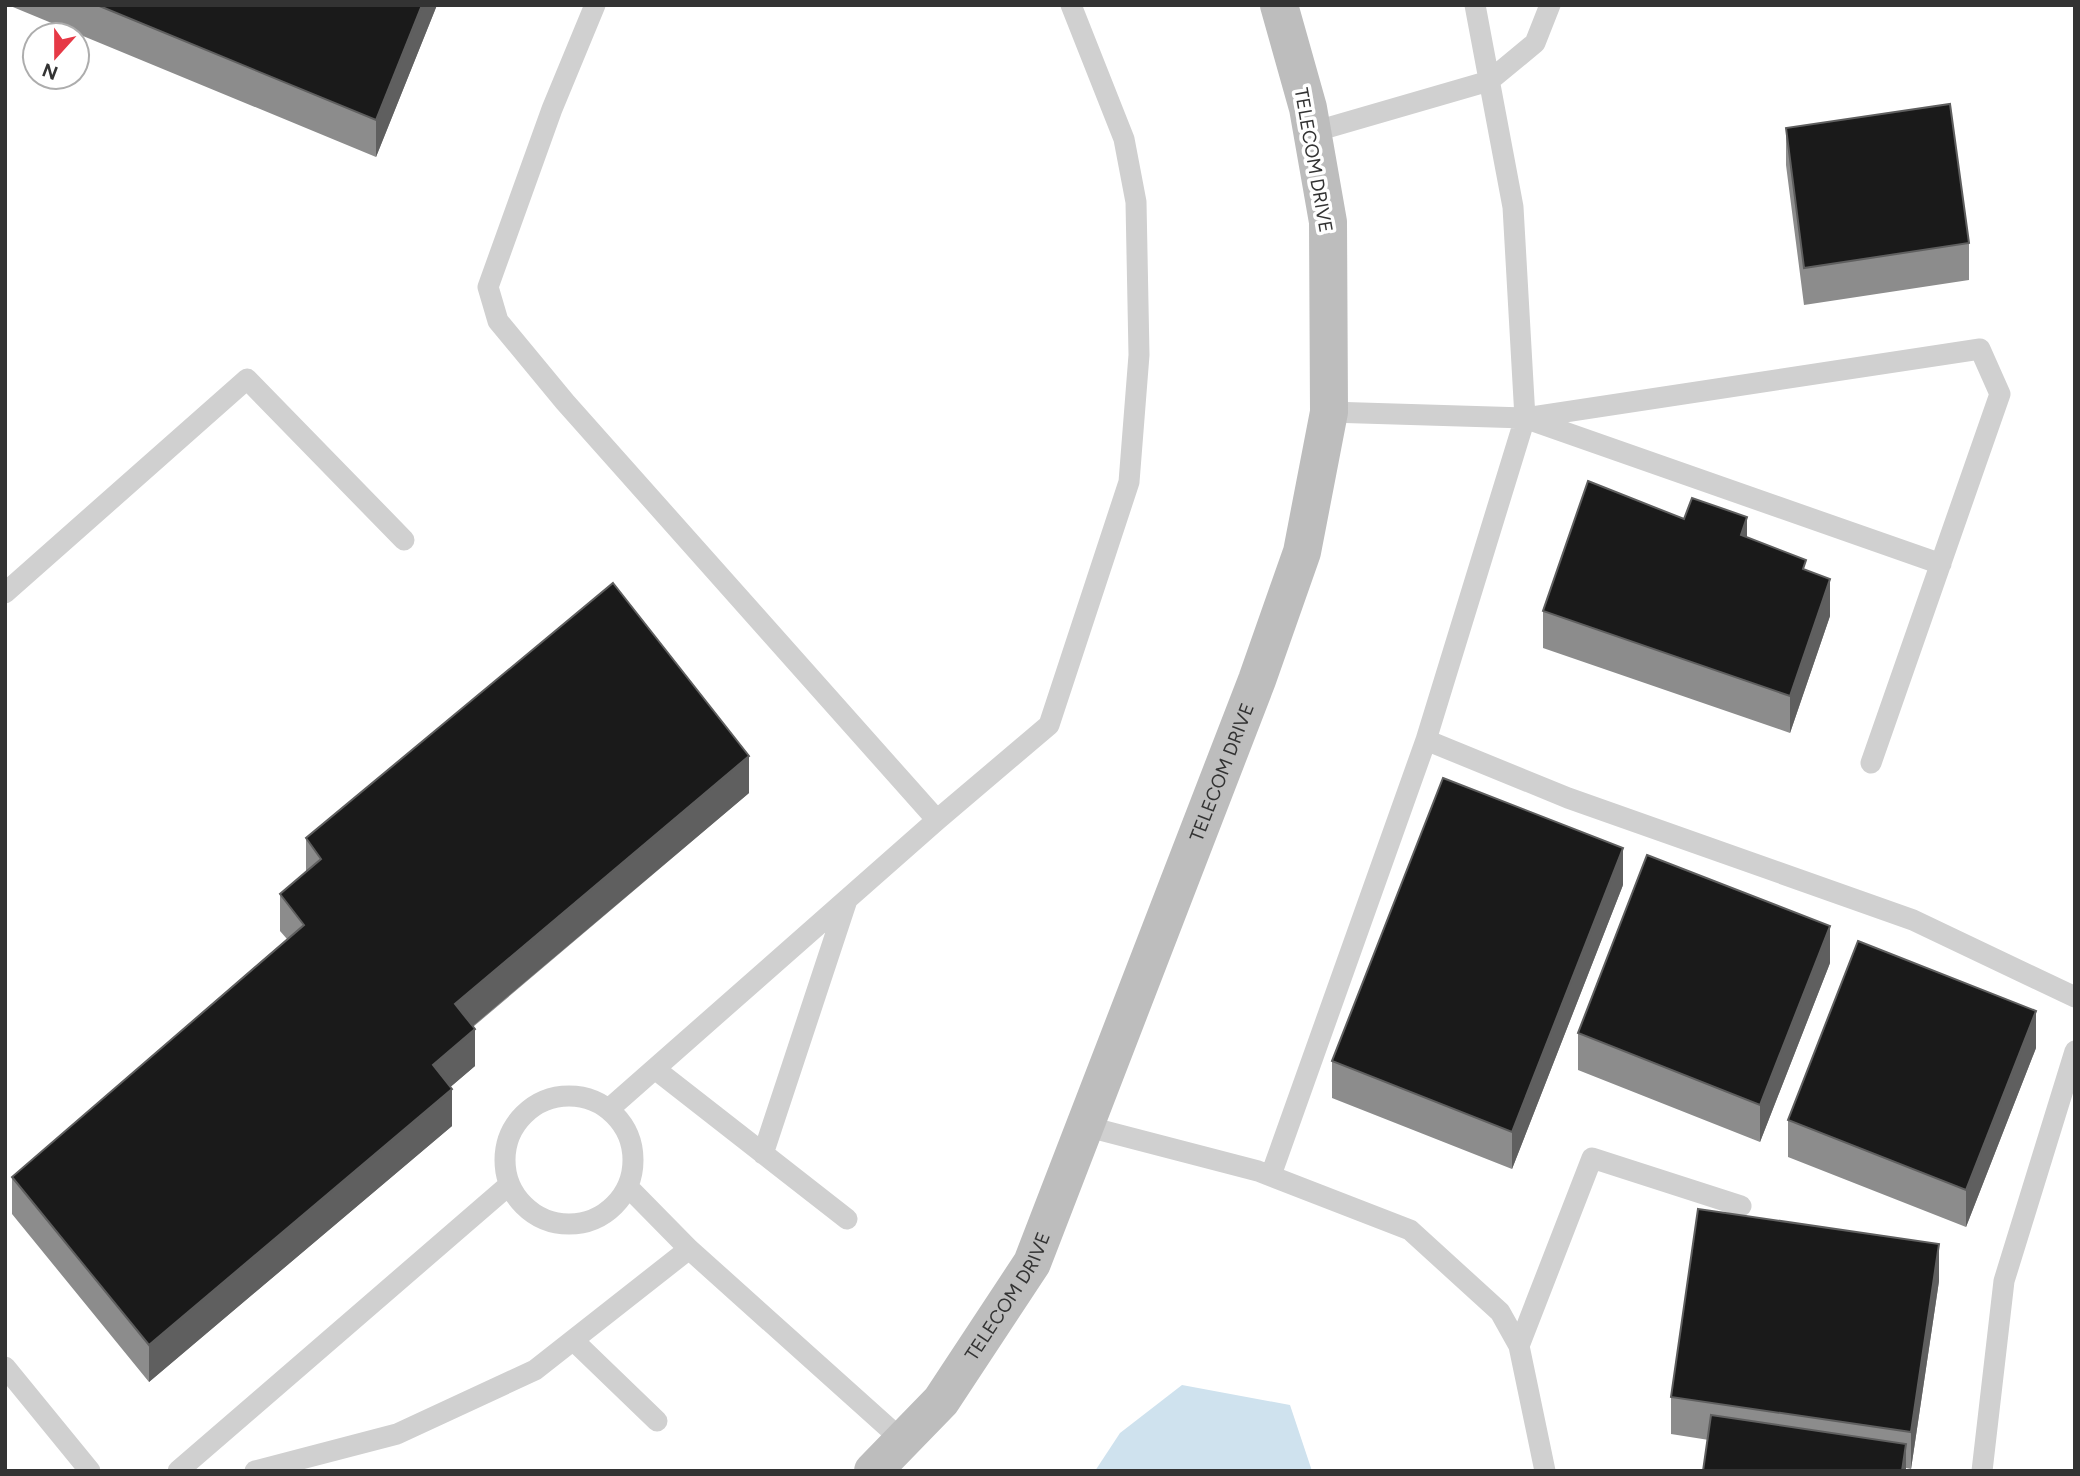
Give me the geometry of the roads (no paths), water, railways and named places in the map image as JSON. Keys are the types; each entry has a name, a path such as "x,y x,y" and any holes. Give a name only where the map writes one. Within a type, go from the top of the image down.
{"street":[{"name":"TELECOM DRIVE","path":"873,1471 941,1401 1032,1262 1257,680 1302,552 1329,412 1328,222 1308,108 1279,5"}],"lane":[{"path":"595,5 552,109 488,287 498,321 565,402 937,820"},
{"path":"609,1109 1049,725 1129,482 1139,355 1136,202 1124,139 1071,5"},
{"path":"1270,1175 1426,740 1525,418 1513,207 1475,5"},
{"path":"1313,132 1489,81 1535,43 1550,5"},
{"path":"1329,412 1525,418 1980,349 2000,394 1871,763"},
{"path":"5,593 247,379 404,540"},
{"path":"1525,418 1941,564"},
{"path":"1426,740 1568,798 1913,920 2075,997"},
{"path":"763,1154 847,899"},
{"path":"1982,1471 2004,1281 2075,1051"},
{"path":"655,1069 847,1219"},
{"path":"569,1095 591,1099 609,1109 623,1125 632,1145 633,1166 628,1187 616,1204 599,1217 578,1224 558,1223 537,1216 520,1203 509,1185 504,1164 506,1143 514,1124 530,1108 548,1098 569,1095"},
{"path":"1085,1126 1270,1175 1410,1230 1500,1312 1519,1346 1545,1471"},
{"path":"1519,1346 1592,1158 1741,1206"},
{"path":"177,1471 509,1185"},
{"path":"628,1187 689,1249 903,1441"},
{"path":"255,1471 397,1434 535,1370 689,1249"},
{"path":"573,1340 657,1421"},
{"path":"5,1367 90,1471"}],"water":[{"path":"1182,1385 1290,1405 1312,1471 1095,1471 1120,1433"}]}
